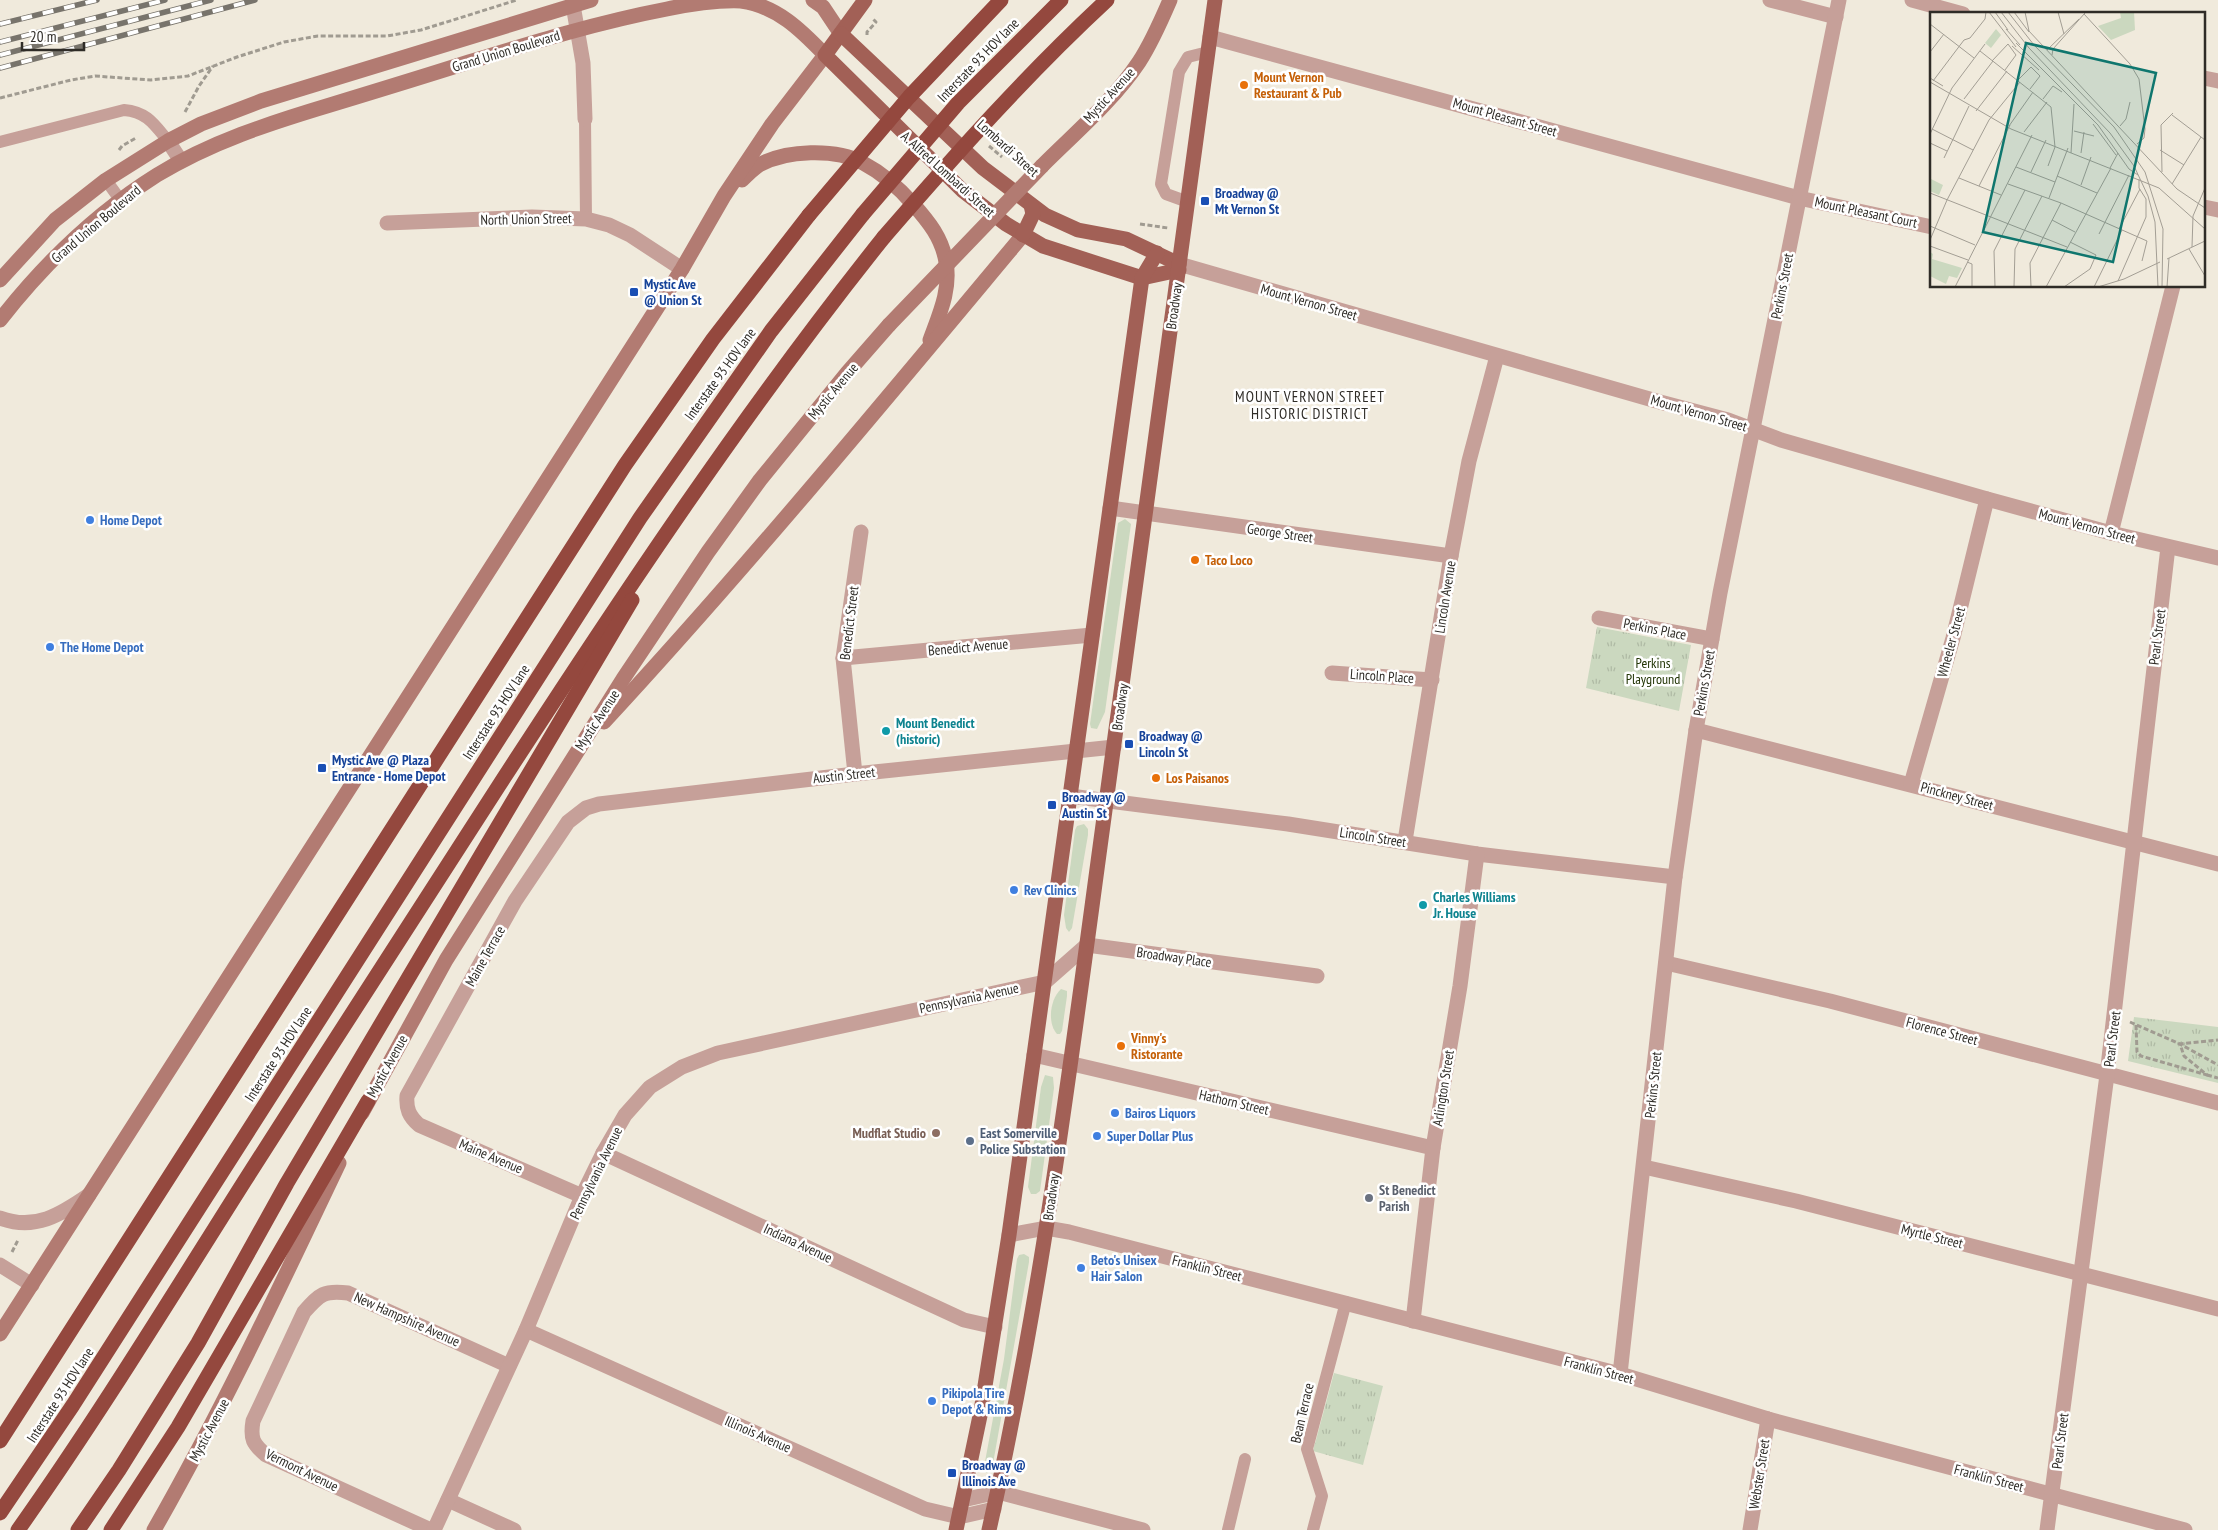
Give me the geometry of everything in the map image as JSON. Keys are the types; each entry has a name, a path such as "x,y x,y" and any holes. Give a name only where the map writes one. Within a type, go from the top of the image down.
{"highway":[{"path":"0,1441 620,473 712,339 809,215 909,97 1001,0"},
{"name":"Interstate 93 HOV lane","path":"0,1512 73,1406 640,518 748,362 863,214 958,103 1062,0"},
{"path":"18,1530 99,1411 566,682 700,484 790,358 884,237 983,123 1037,67 1107,0"},
{"path":"78,1530 119,1470 198,1343 287,1182 700,484"},
{"path":"111,1530 178,1427 368,1101"}],"main road":[{"name":"Grand Union Boulevard","path":"0,280 55,220 106,180 168,141 201,124 261,101 590,0"},
{"path":"813,0 823,7 841,34"},
{"path":"0,1334 682,268 724,196 772,124 865,0"},
{"name":"Mystic Avenue","path":"154,1530 182,1481 244,1361 368,1101 446,960 577,752 734,514 823,402 889,325 1115,91 1138,63 1156,34 1170,0"},
{"name":"Broadway","path":"989,1530 998,1492 1046,1228 1107,801 1215,0"},
{"name":"Grand Union Boulevard","path":"0,320 48,264 74,238 121,201 181,161 242,133 275,122 578,29 697,3 740,1 759,4 776,11 804,33 825,55"},
{"name":"A. Alfred Lombardi Street","path":"841,34 983,168 1045,215 1078,230 1126,239 1157,253 1179,267"},
{"name":"A. Alfred Lombardi Street","path":"825,55 962,190 984,209 1043,246 1142,278"},
{"path":"724,196 758,166 775,158 794,154 838,155 862,162 882,176 902,192 923,216 935,231 943,246 948,280 944,302 926,351"},
{"path":"577,752 650,672 926,351 1023,235 1033,214 1031,205"},
{"path":"958,1524 995,1327 1010,1234 1142,278 1157,253"},
{"path":"1142,278 1179,267"}],"street":[{"path":"1770,0 1836,18"},
{"name":"Perkins Street","path":"1620,1374 1675,877 1696,730 1712,639 1839,0"},
{"path":"1912,0 1957,12"},
{"path":"573,5 583,63 585,119"},
{"name":"Mount Pleasant Street","path":"1210,37 1800,198"},
{"path":"168,141 181,161"},
{"name":"Mount Pleasant Court","path":"1800,198 1930,227"},
{"name":"North Union Street","path":"387,223 532,217 586,219 609,225 630,235 682,268"},
{"name":"Mount Vernon Street","path":"1179,267 1754,428 1781,440 1987,499 2111,533 2218,558"},
{"path":"2111,533 2172,288"},
{"name":"Lincoln Avenue","path":"1405,841 1468,461 1497,356"},
{"name":"Wheeler Street","path":"1911,784 1953,638 1987,499"},
{"name":"George Street","path":"1110,508 1451,556"},
{"name":"Benedict Street","path":"855,774 843,658 861,532"},
{"name":"Pearl Street","path":"2047,1530 2053,1496 2107,1075 2168,547"},
{"name":"Perkins Place","path":"1599,618 1712,639"},
{"name":"Benedict Avenue","path":"843,658 1092,635"},
{"name":"Lincoln Place","path":"1332,673 1432,680"},
{"name":"Pinckney Street","path":"1696,730 2218,864"},
{"name":"Austin Street","path":"577,813 599,804 855,774 1114,747"},
{"name":"Lincoln Street","path":"1070,796 1405,841 1477,854 1675,877"},
{"name":"Maine Terrace","path":"406,1107 408,1096 515,901 568,822 577,813"},
{"name":"Arlington Street","path":"1413,1322 1433,1148 1460,986 1477,854"},
{"path":"1045,982 1087,945"},
{"name":"Broadway Place","path":"1087,945 1318,976"},
{"name":"Florence Street","path":"1666,963 1830,1001 2218,1103"},
{"name":"Pennsylvania Avenue","path":"433,1530 526,1330 582,1196 603,1153 625,1115 650,1087 682,1067 718,1053 1045,982"},
{"name":"Hathorn Street","path":"1034,1055 1433,1148"},
{"name":"Maine Avenue","path":"406,1107 411,1118 419,1125 582,1196"},
{"name":"Indiana Avenue","path":"603,1153 964,1320 995,1327"},
{"name":"Myrtle Street","path":"1644,1167 1796,1201 2218,1310"},
{"path":"0,1218 14,1224 41,1221 59,1214 90,1194"},
{"name":"Franklin Street","path":"1010,1234 1046,1228 1346,1302 1413,1322 1620,1374 1768,1419 2185,1530"},
{"path":"0,1265 32,1285"},
{"name":"New Hampshire Avenue","path":"281,1363 304,1312 317,1298 331,1291 348,1293 509,1366"},
{"name":"Illinois Avenue","path":"526,1330 958,1524 994,1509"},
{"name":"Vermont Avenue","path":"281,1363 253,1421 251,1433 256,1446 266,1455 433,1530"},
{"name":"Webster Street","path":"1750,1530 1768,1419"},
{"path":"963,1500 998,1492 1144,1530"},
{"path":"448,1500 514,1530"}],"lane":[{"path":"1188,202 1166,194 1161,184 1179,72 1188,57 1208,52"},
{"path":"0,142 124,110 137,111 150,119 168,141"},
{"path":"585,119 586,219"},
{"path":"106,180 121,201"},
{"name":"Bean Terrace","path":"1313,1530 1322,1496 1307,1449 1346,1302"},
{"path":"1228,1530 1245,1460"}],"path":[{"path":"0,98 71,80 95,76 151,80 188,76 214,65 284,42 318,36 387,36 421,30 517,0"},
{"path":"867,38 867,32 876,22 871,18"},
{"path":"185,112 199,86 214,65"},
{"name":"Lombardi Street","path":"981,139 1004,159"},
{"path":"1131,223 1184,230"},
{"path":"2128,1021 2180,1044 2218,1065"},
{"path":"2136,1025 2137,1052 2141,1056 2218,1078"},
{"path":"2180,1044 2218,1040"},
{"path":"2180,1044 2184,1056 2207,1075"},
{"path":"11,1253 18,1240"}],"green space":[{"path":"1125,519 1131,524 1105,712 1097,729 1091,728 1090,724 1118,523"},
{"name":"Perkins Playground","path":"1597,627 1691,645 1679,711 1586,688"},
{"path":"1084,824 1088,829 1088,835 1072,928 1069,932 1066,928 1064,915 1075,830 1077,826"},
{"path":"1061,989 1067,991 1067,996 1062,1031 1060,1034 1057,1034 1052,1024 1051,1011 1054,999"},
{"path":"2134,1017 2218,1027 2218,1083 2128,1061"},
{"path":"1045,1075 1053,1077 1054,1088 1040,1191 1036,1194 1031,1194 1028,1187 1041,1087"},
{"path":"1024,1254 1029,1257 1029,1262 992,1469 987,1473 984,1471 984,1467 1004,1359 1017,1259 1019,1255"},
{"path":"1334,1373 1383,1386 1363,1465 1313,1451"}],"railway":[{"path":"0,24 97,0"},
{"path":"0,42 165,0"},
{"path":"0,55 211,0"},
{"path":"0,68 255,0"}],"place":[{"name":"Mount Vernon Restaurant & Pub","path":"1244,85"},
{"name":"Broadway @ Mt Vernon St","path":"1205,201"},
{"name":"Mystic Ave @ Union St","path":"634,292"},
{"name":"Home Depot","path":"90,520"},
{"name":"Taco Loco","path":"1195,560"},
{"name":"The Home Depot","path":"50,647"},
{"name":"Mount Benedict (historic)","path":"886,731"},
{"name":"Broadway @ Lincoln St","path":"1129,744"},
{"name":"Mystic Ave @ Plaza Entrance - Home Depot","path":"322,768"},
{"name":"Los Paisanos","path":"1156,778"},
{"name":"Broadway @ Austin St","path":"1052,805"},
{"name":"Rev Clinics","path":"1014,890"},
{"name":"Charles Williams Jr. House","path":"1423,905"},
{"name":"Vinny's Ristorante","path":"1121,1046"},
{"name":"Bairos Liquors","path":"1115,1113"},
{"name":"Mudflat Studio","path":"936,1133"},
{"name":"Super Dollar Plus","path":"1097,1136"},
{"name":"East Somerville Police Substation","path":"970,1141"},
{"name":"St Benedict Parish","path":"1369,1198"},
{"name":"Beto's Unisex Hair Salon","path":"1081,1268"},
{"name":"Pikipola Tire Depot & Rims","path":"932,1401"},
{"name":"Broadway @ Illinois Ave","path":"952,1473"}],"district":[{"name":"MOUNT VERNON STREET HISTORIC DISTRICT","path":"1310,406"}]}
